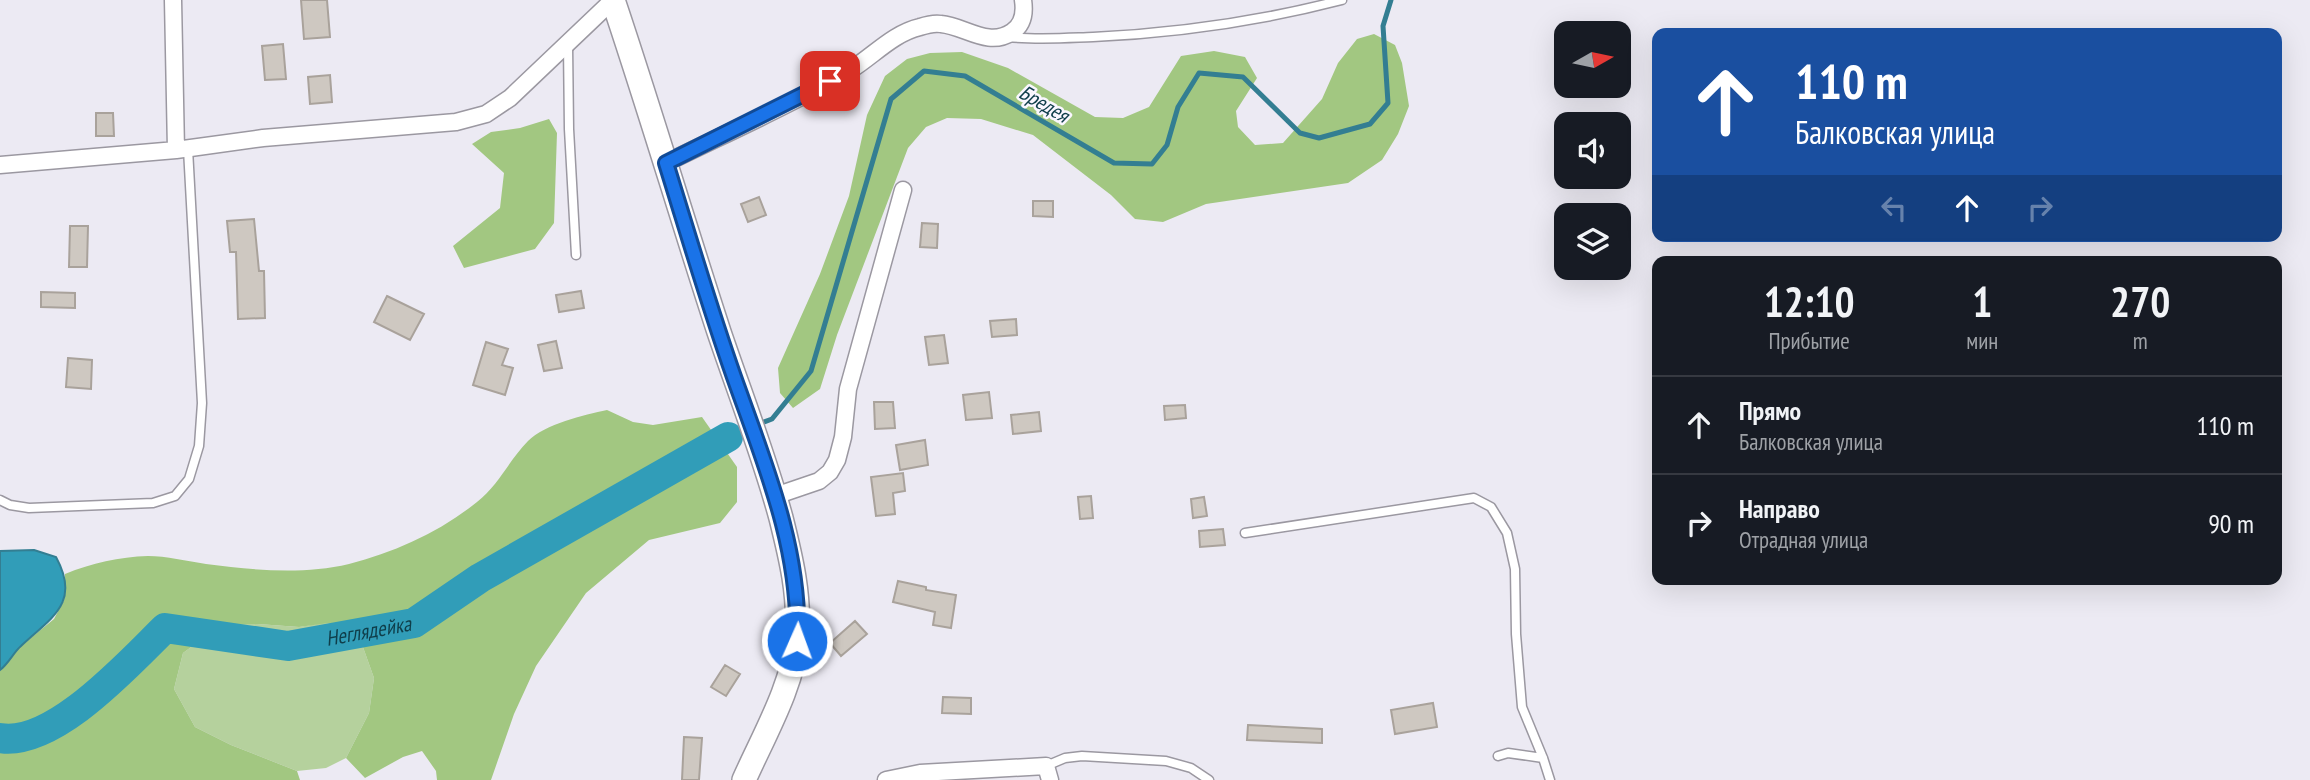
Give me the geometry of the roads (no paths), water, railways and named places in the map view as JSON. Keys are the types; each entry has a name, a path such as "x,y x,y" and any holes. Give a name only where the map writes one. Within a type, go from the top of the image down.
{"main road":[{"path":"613,0 734,377 763,457 794,570 799,608 797,641 790,673 744,780"}],"street":[{"path":"173,0 182,150"},
{"path":"0,164 182,150 263,138 456,122 486,114 510,98 613,0"},
{"path":"666,163 854,68 891,41 917,27 940,23 986,38 1005,37 1018,28 1024,18 1023,0"},
{"path":"775,496 819,481 830,472 837,460 843,437 848,389 903,190"},
{"path":"886,780 920,773 1048,773"}],"lane":[{"path":"1005,37 1031,40 1150,34 1258,19 1342,0"},
{"path":"568,43 569,128 576,256"},
{"path":"0,500 10,505 29,508 153,503 175,496 189,479 200,446 202,403 182,150"},
{"path":"1245,533 1474,498 1491,507 1507,533 1515,569 1516,634 1522,707 1550,780"},
{"path":"1499,756 1508,753 1543,758"},
{"path":"1048,773 1065,758 1082,756 1167,761 1191,768 1209,780"}],"water":[{"path":"34,550 56,557 63,573 64,598 52,617 0,670 0,551"}],"waterway":[{"name":"Бредея","path":"756,425 772,419 811,371 891,99 924,71 965,76 1114,163 1152,164 1167,145 1178,107 1199,73 1243,77 1300,133 1319,138 1370,124 1388,103 1383,26 1391,0"},
{"name":"Бредея","path":"728,437 747,429"},
{"name":"Неглядейка","path":"0,738 21,737 43,730 66,716 111,681 165,628 288,646 414,623 480,578 728,437"}]}
